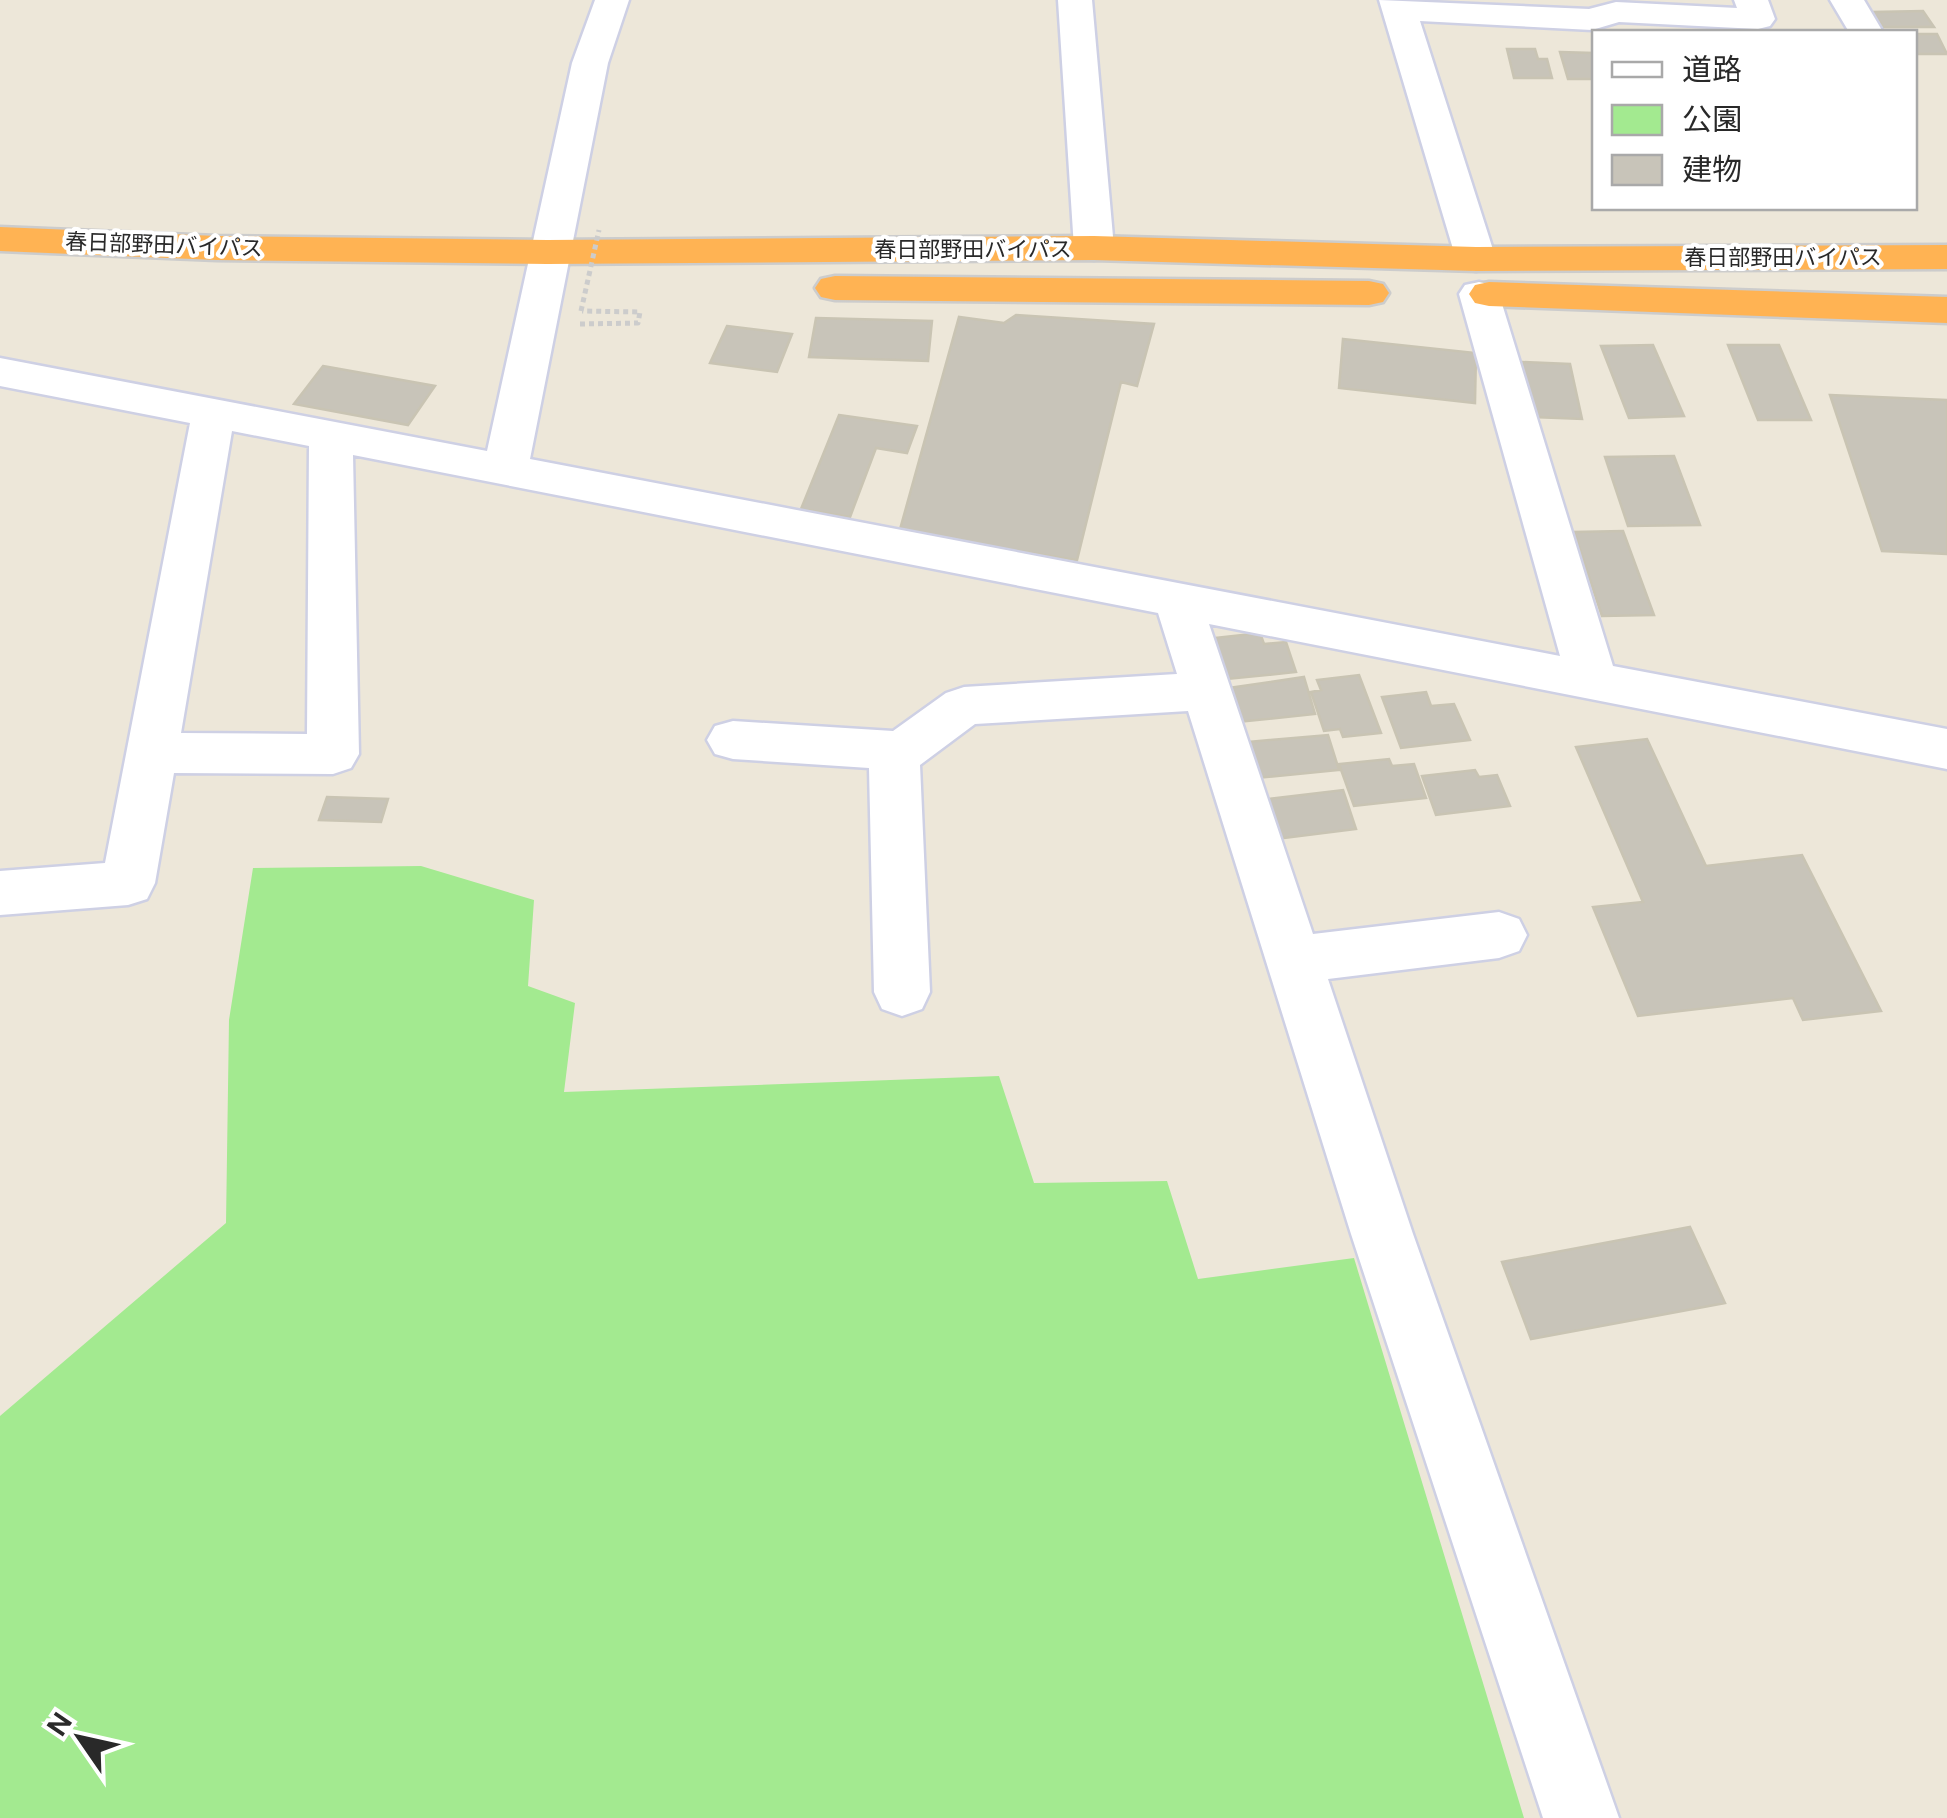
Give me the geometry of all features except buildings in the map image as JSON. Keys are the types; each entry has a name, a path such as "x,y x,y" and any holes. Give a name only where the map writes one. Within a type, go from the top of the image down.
{"highway":[{"path":"1620,256 1840,238 1947,238"},
{"name":"春日部野田バイパス","path":"0,239 218,248 544,269 1947,292"},
{"name":"春日部野田バイパス","path":"0,277 544,269 1094,248 1482,282 1620,256 1947,257"},
{"path":"1482,282 1947,310"}],"street":[{"path":"506,467 544,269 590,62 612,0"},
{"path":"1075,0 1094,248"},
{"path":"1848,0 1865,30"},
{"path":"1592,680 1482,282 1398,5 1592,20 1616,12 1763,17"},
{"path":"0,372 1947,749"},
{"path":"0,893 128,883 214,411"},
{"path":"152,753 333,754 331,434"},
{"path":"1178,601 1382,1234 1582,1818"},
{"path":"902,992 894,757 964,706 1207,691"},
{"path":"733,740 902,751"},
{"path":"1294,960 1498,935"}],"path":[{"path":"578,324 638,323 640,312 581,311 598,230"}],"green space":[{"path":"421,866 534,900 528,986 575,1003 564,1092 999,1076 1034,1183 1167,1181 1198,1279 1354,1258 1524,1818 0,1818 0,1416 226,1223 229,1020 253,868"}]}
